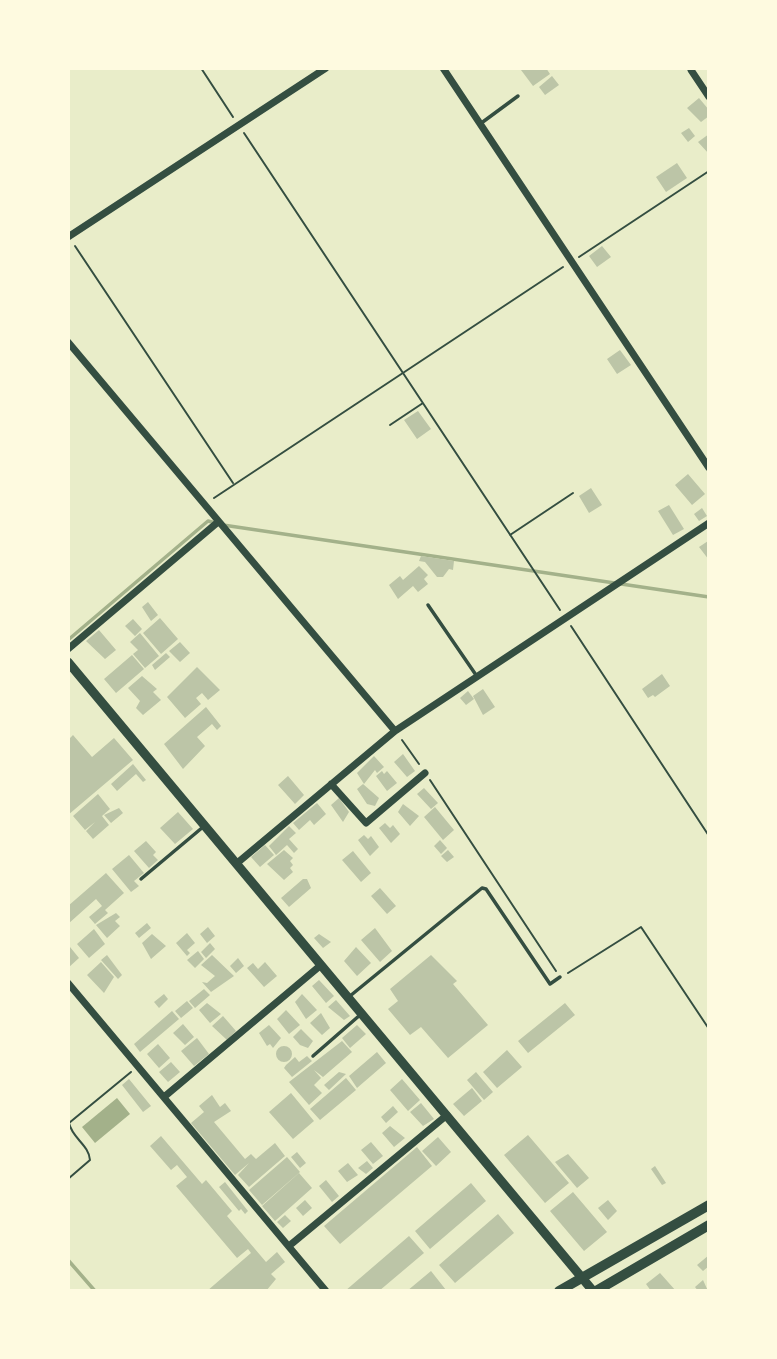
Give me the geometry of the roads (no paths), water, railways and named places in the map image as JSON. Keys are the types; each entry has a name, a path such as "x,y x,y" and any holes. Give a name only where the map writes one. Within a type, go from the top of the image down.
{"main road":[{"path":"559,1291 709,1205"},
{"path":"595,1291 709,1226"}],"street":[{"path":"68,236 326,68"},
{"path":"443,68 709,468"},
{"path":"691,70 709,97"},
{"path":"68,342 395,731"},
{"path":"68,649 218,522"},
{"path":"236,864 395,731 709,523"},
{"path":"68,662 595,1291"},
{"path":"331,784 366,823 425,773"},
{"path":"164,1097 321,965"},
{"path":"68,983 326,1291"},
{"path":"289,1246 447,1115"}],"lane":[{"path":"480,124 518,96"},
{"path":"428,605 477,677"},
{"path":"141,879 204,826"},
{"path":"348,997 482,888 486,889 550,984 560,977"},
{"path":"313,1056 361,1013"}],"waterway":[{"path":"68,640 208,521 216,523"},
{"path":"223,525 709,597"},
{"path":"68,1260 95,1291"}]}
